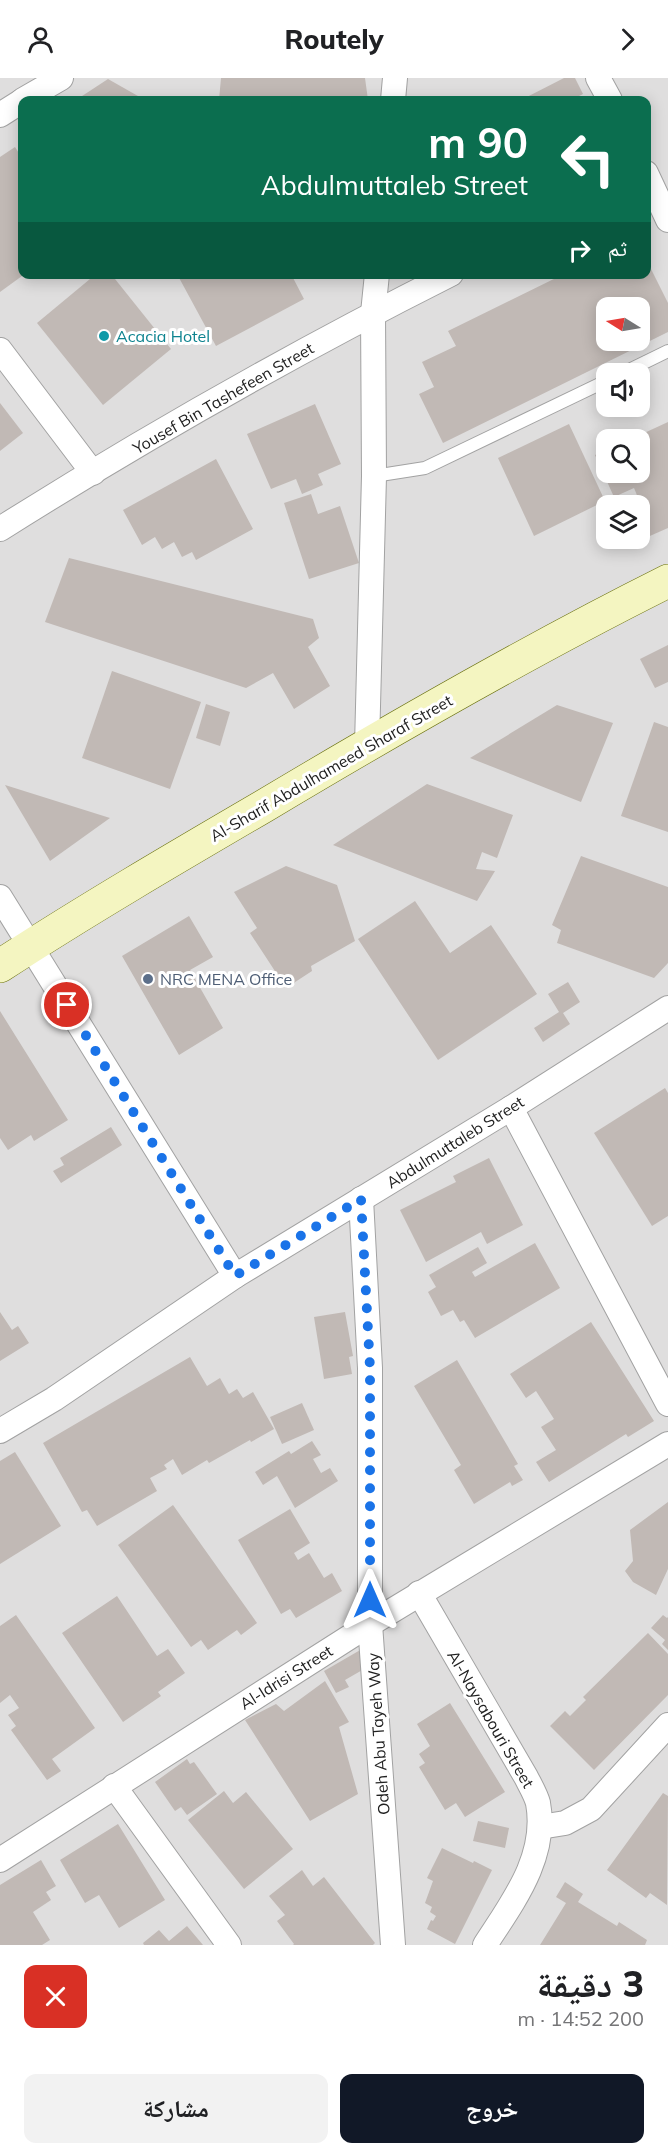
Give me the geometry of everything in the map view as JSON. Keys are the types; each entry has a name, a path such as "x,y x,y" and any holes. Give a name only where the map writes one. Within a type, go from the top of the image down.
{"street":[{"path":"31,96 61,78"},
{"path":"393,96 395,78"},
{"path":"598,78 608,96"},
{"path":"0,115 18,104"},
{"path":"652,173 668,220"},
{"path":"367,745 374,476 374,313 377,279"},
{"name":"Yousef Bin Tashefeen Street","path":"0,529 212,401 441,279"},
{"path":"0,350 93,473"},
{"name":"Al-Sharif Abdulhameed Sharaf Street","path":"0,966 367,745 611,609 668,581"},
{"path":"0,897 235,1276"},
{"name":"Abdulmuttaleb Street","path":"0,1431 54,1399 235,1276 511,1108 668,1008"},
{"path":"511,1108 668,1404"},
{"name":"Odeh Abu Tayeh Way","path":"361,1199 370,1368 370,1624 393,1945"},
{"name":"Al-Idrisi Street","path":"0,1860 419,1593 668,1444"},
{"name":"Al-Naysabouri Street","path":"419,1593 526,1777 537,1802 540,1827 535,1855 522,1887 485,1945"},
{"path":"540,1827 565,1823 591,1809 668,1725"},
{"path":"114,1786 229,1945"}],"lane":[{"path":"643,363 668,351"},
{"path":"374,476 425,468 596,386"}],"shaded area":[{"path":"0,78 668,78 668,1945 0,1945"}],"building":[{"path":"221,78 365,78 367,96 219,96"},
{"path":"564,78 575,78 583,94 579,96 529,96"},
{"path":"108,79 138,96 82,96"},
{"path":"15,147 18,152 18,279 0,292 0,157"},
{"path":"651,269 668,303 668,332 650,341 650,297 596,297 596,351 629,351 605,363 596,363 596,368 443,443 419,394 434,387 422,362 456,346 448,331 554,279 651,279"},
{"name":"Acacia Hotel","path":"90,279 115,279 171,349 103,405 37,323"},
{"path":"180,279 294,279 304,299 216,346"},
{"path":"0,403 23,433 0,451"},
{"path":"315,404 341,464 318,474 323,485 302,494 296,479 271,489 247,434"},
{"path":"668,422 668,528 650,536 650,495 637,495 634,488 613,495 608,483 650,483 650,430"},
{"path":"569,424 602,495 596,495 596,505 534,536 498,458"},
{"path":"216,459 253,529 196,560 192,552 182,557 174,542 162,549 155,537 142,545 123,510"},
{"path":"311,494 318,514 340,506 359,563 309,579 284,503"},
{"path":"69,558 313,619 319,638 308,647 330,686 294,709 273,673 246,688 45,622"},
{"path":"668,645 668,682 655,688 640,659"},
{"path":"112,671 201,702 170,789 82,758"},
{"path":"206,704 230,712 220,746 196,738"},
{"path":"557,705 613,723 581,802 470,758"},
{"path":"654,722 668,727 668,832 621,816"},
{"path":"427,784 513,815 497,858 482,852 476,869 495,871 477,901 333,845"},
{"path":"5,785 110,818 50,861"},
{"path":"581,856 668,887 668,963 654,978 557,943 561,930 552,925"},
{"path":"286,866 337,885 355,941 311,966 312,971 286,988 250,933 257,928 234,892"},
{"path":"415,901 450,953 491,925 537,994 438,1060 358,939"},
{"path":"189,916 213,957 190,970 223,1028 179,1055 122,956"},
{"path":"568,982 580,1002 563,1013 570,1024 543,1042 534,1028 559,1012 548,994"},
{"path":"0,1011 68,1120 34,1141 31,1135 8,1150 0,1138"},
{"path":"665,1088 668,1093 668,1216 652,1226 594,1133"},
{"path":"111,1127 122,1145 61,1183 53,1171 64,1165 60,1158"},
{"path":"489,1158 523,1225 487,1244 481,1232 426,1262 400,1210 456,1182 453,1176"},
{"path":"535,1243 560,1288 475,1338 464,1320 460,1322 453,1310 441,1316 428,1292 436,1287 429,1275 478,1247 487,1263 472,1272 475,1277"},
{"path":"0,1312 12,1330 18,1326 29,1343 0,1361"},
{"path":"345,1312 353,1356 349,1357 352,1374 324,1379 314,1317"},
{"path":"591,1322 654,1421 628,1437 626,1434 549,1482 536,1462 556,1450 541,1427 554,1419 536,1391 526,1398 510,1374"},
{"path":"190,1357 207,1386 220,1378 229,1394 237,1389 243,1398 253,1392 274,1429 209,1463 207,1460 182,1475 173,1459 164,1465 167,1469 150,1478 157,1491 97,1526 87,1510 82,1512 43,1443"},
{"path":"457,1360 518,1464 514,1466 523,1480 512,1486 510,1482 474,1504 454,1470 461,1465 414,1386"},
{"path":"302,1403 314,1430 282,1444 270,1417"},
{"path":"312,1441 321,1455 313,1459 321,1473 330,1468 338,1481 295,1508 277,1476 263,1485 255,1472 289,1451 291,1454"},
{"path":"15,1452 61,1526 0,1564 0,1461"},
{"path":"668,1502 668,1569 656,1595 633,1582 625,1571 633,1561 630,1530"},
{"path":"173,1505 257,1623 241,1635 237,1630 208,1650 201,1640 191,1647 118,1545"},
{"path":"290,1509 310,1543 294,1553 298,1560 309,1553 324,1578 332,1573 342,1591 296,1618 290,1609 281,1614 238,1540"},
{"path":"117,1596 157,1656 168,1649 185,1673 158,1692 161,1696 123,1722 62,1633"},
{"path":"16,1615 95,1728 52,1759 61,1771 47,1780 11,1730 16,1726 8,1715 19,1708 10,1695 0,1703 0,1626"},
{"path":"663,1615 668,1617 668,1650 662,1644 665,1640 651,1628"},
{"path":"648,1633 668,1654 668,1695 594,1770 550,1726 565,1711 570,1716 586,1700 583,1697"},
{"path":"362,1649 371,1665 345,1680 349,1687 336,1693 324,1671"},
{"path":"325,1681 349,1722 339,1727 358,1794 310,1821 245,1720 276,1704 284,1711"},
{"path":"450,1703 505,1792 465,1817 456,1803 445,1810 419,1767 425,1763 419,1754 430,1746 417,1724"},
{"path":"187,1759 190,1764 194,1762 217,1794 187,1815 181,1807 175,1811 155,1782"},
{"path":"224,1791 233,1803 246,1792 293,1849 244,1889 188,1820"},
{"path":"663,1793 668,1796 667,1905 650,1893 646,1898 607,1870"},
{"path":"478,1821 509,1828 505,1848 473,1841"},
{"path":"118,1824 165,1900 119,1928 99,1895 85,1903 60,1860"},
{"path":"442,1848 492,1870 455,1944 427,1929 431,1920 433,1921 436,1916 430,1912 432,1907 425,1903 433,1881 427,1878"},
{"path":"41,1860 56,1886 46,1892 51,1900 33,1912 50,1940 42,1945 0,1945 0,1885"},
{"path":"302,1870 313,1886 324,1877 375,1943 373,1945 293,1945 277,1921 285,1915 269,1896"},
{"path":"565,1882 583,1894 578,1902 617,1926 619,1922 647,1940 645,1945 540,1945 566,1903 556,1897"},
{"path":"187,1926 203,1945 144,1945 143,1943 159,1930 169,1941"}],"place":[{"name":"Acacia Hotel","path":"104,336"},
{"name":"NRC MENA Office","path":"148,979"}],"route":[{"path":"67,1005 235,1276 361,1199 370,1368 370,1600"}]}
